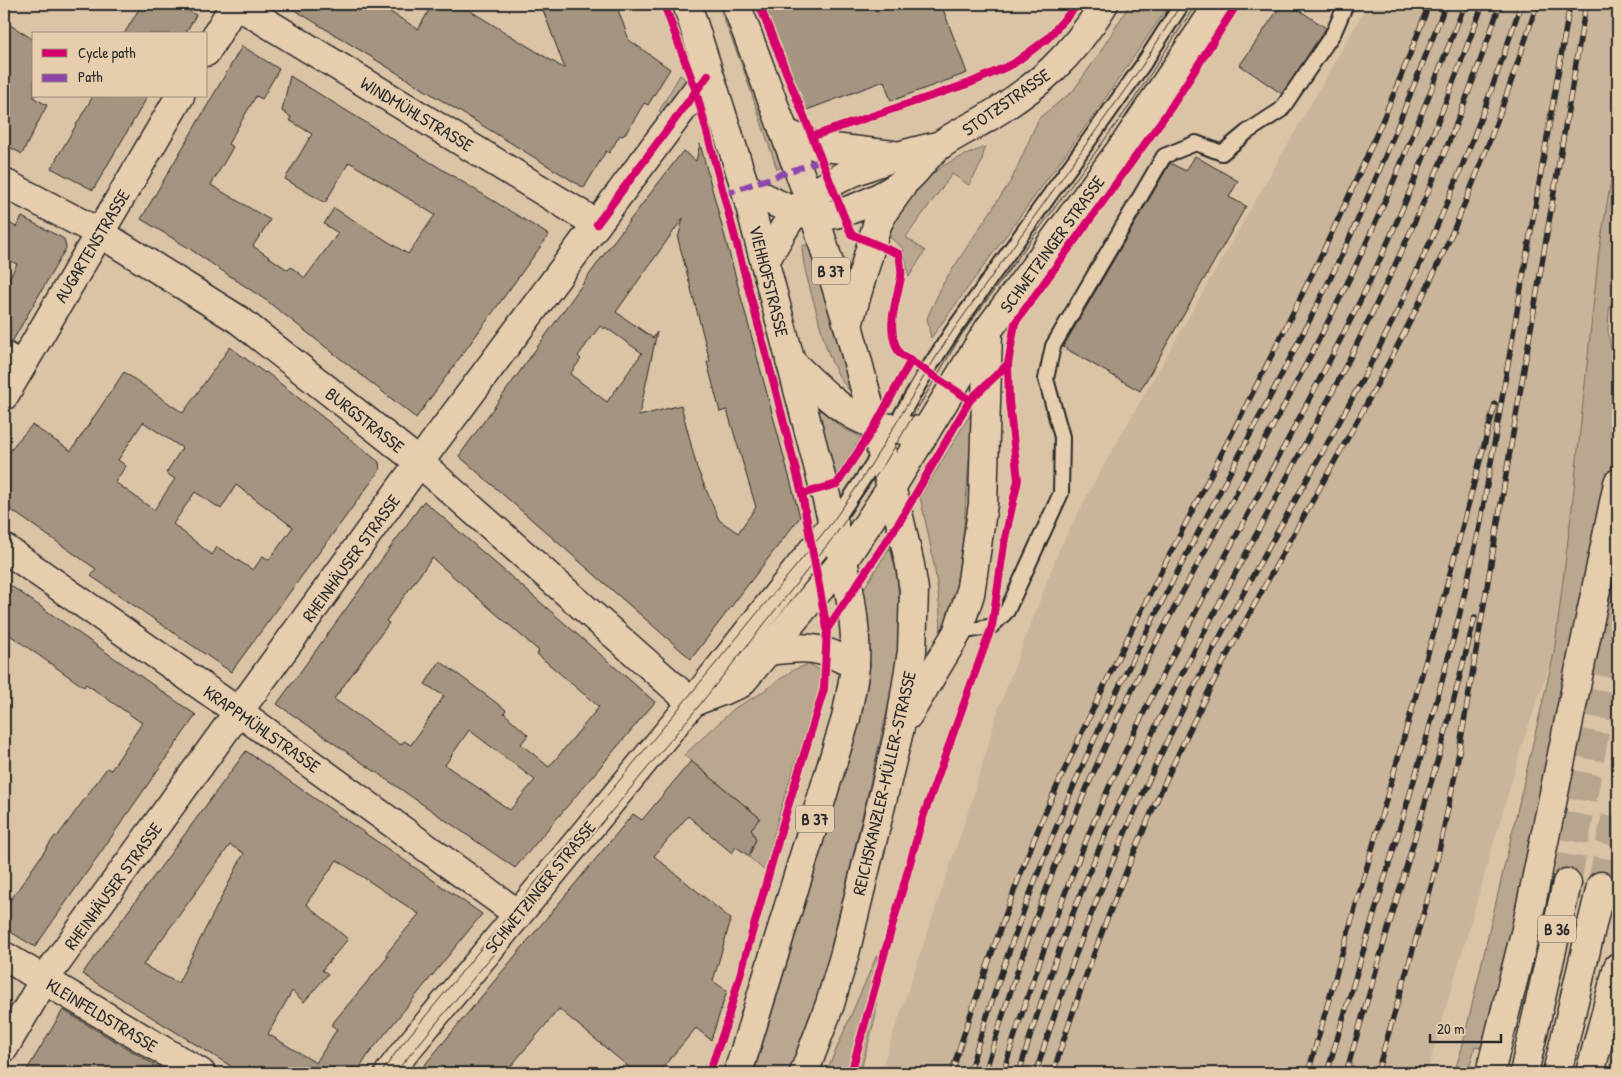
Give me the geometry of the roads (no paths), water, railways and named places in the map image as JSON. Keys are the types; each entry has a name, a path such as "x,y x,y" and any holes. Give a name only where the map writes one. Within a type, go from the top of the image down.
{"main road":[{"path":"208,49 236,4"},
{"name":"WINDMÜHLSTRASSE","path":"236,4 597,224"},
{"name":"VIEHHOFSTRASSE","path":"687,4 744,186 843,560"},
{"name":"B 37","path":"736,4 786,133 806,209 848,325 883,435 891,488"},
{"name":"STOTZSTRASSE","path":"806,209 849,210 905,181 938,146 1038,84 1066,57 1088,29 1104,4"},
{"name":"SCHWETZINGER STRASSE","path":"692,703 740,684 843,560 891,488 988,330 1127,141 1220,4"},
{"name":"RHEINHÄUSER STRASSE","path":"4,1048 44,980 420,463 708,75"},
{"name":"AUGARTENSTRASSE","path":"4,396 16,355 100,233 179,98"},
{"path":"786,133 816,146 897,155"},
{"name":"STOTZSTRASSE","path":"806,209 832,184 897,155 938,146"},
{"path":"848,325 877,225 884,211 905,181"},
{"path":"744,186 806,209 765,261"},
{"name":"BURGSTRASSE","path":"5,187 100,233 239,320 420,463 692,703"},
{"path":"900,727 957,633 970,594 983,504 988,330"},
{"path":"790,361 843,410 883,435 926,431"},
{"path":"1490,1073 1526,930 1618,483"},
{"name":"REICHSKANZLER-MÜLLER-STRASSE","path":"804,1073 830,1004 845,953 900,727 912,651 914,590 910,565 891,488"},
{"name":"SCHWETZINGER STRASSE","path":"389,1073 692,703 834,523"},
{"name":"KRAPPMÜHLSTRASSE","path":"4,548 239,712 518,914"},
{"name":"B 37","path":"738,1073 846,718 855,665 851,595 843,560"},
{"path":"768,651 801,647 827,650 855,665"},
{"name":"B 36","path":"1524,1073 1567,883"},
{"name":"B 36","path":"1556,1073 1601,886"},
{"name":"KLEINFELDSTRASSE","path":"4,956 201,1073"},
{"path":"1590,1073 1618,967"}],"lane":[{"path":"834,523 883,435 954,329 1142,66 1182,4"},
{"path":"1184,56 1208,4"},
{"path":"957,633 992,626 1007,611 1051,520 1061,493 1062,437 1046,379 1052,346 1164,156 1196,143 1222,153 1247,132 1281,110 1334,32 1346,4"}],"tunnel":[{"path":"1567,883 1618,610"},
{"path":"1601,886 1618,805"}],"tram line":[{"path":"381,1073 400,1047 833,521 865,474 954,329 1142,66 1181,4"},
{"path":"395,1073 698,707 836,534 885,463 962,334 1133,101 1196,4"}],"railway":[{"path":"952,1073 1009,905 1050,802 1146,602 1296,307 1344,208 1388,107 1429,4"},
{"path":"969,1073 1018,926 1075,782 1144,637 1306,327 1348,242 1446,4"},
{"path":"985,1073 1035,920 1095,769 1167,621 1304,368 1356,265 1413,136 1465,4"},
{"path":"1003,1073 1051,931 1107,791 1176,649 1312,395 1381,258 1412,186 1483,4"},
{"path":"1019,1073 1060,947 1110,824 1191,656 1337,383 1383,291 1446,149 1500,4"},
{"path":"1036,1073 1077,951 1125,832 1209,658 1259,564 1362,381 1418,269 1466,157 1521,4"},
{"path":"1053,1073 1070,1020 1109,914 1175,760 1225,659 1367,403 1421,300 1446,247 1483,157 1537,4"},
{"path":"1327,1073 1428,733 1459,617 1480,526 1570,4"},
{"path":"1377,1073 1432,884 1455,775 1586,4"},
{"path":"1308,1073 1440,611 1495,404"},
{"path":"1346,1073 1444,738 1475,617"}]}
